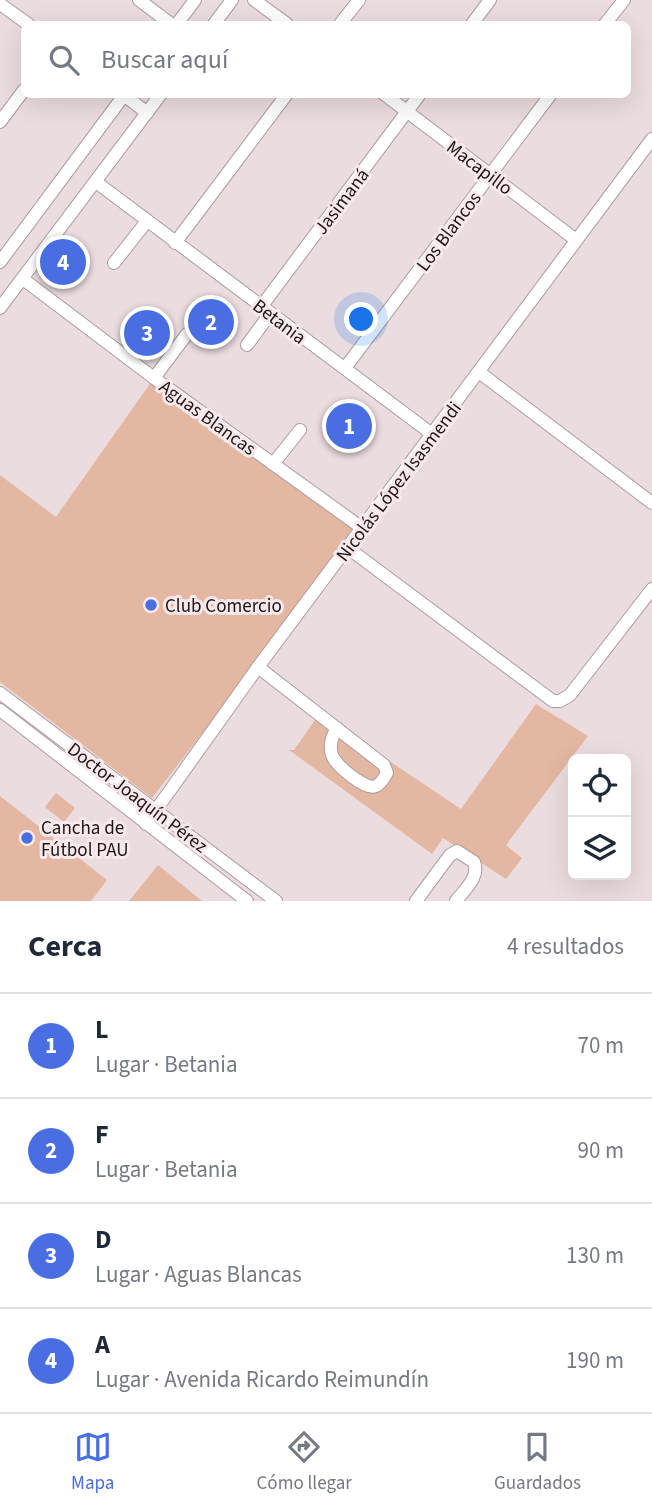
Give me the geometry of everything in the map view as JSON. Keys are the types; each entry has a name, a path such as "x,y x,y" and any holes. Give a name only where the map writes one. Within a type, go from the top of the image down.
{"street":[{"path":"139,0 167,21"},
{"path":"179,21 195,0"},
{"path":"216,21 232,0"},
{"path":"254,0 283,21"},
{"path":"342,21 359,0"},
{"path":"474,21 490,0"},
{"path":"607,21 624,0"},
{"path":"0,4 23,21"},
{"path":"0,122 21,94"},
{"path":"0,262 122,98"},
{"path":"128,98 147,113"},
{"path":"0,308 158,98"},
{"path":"175,243 284,98"},
{"name":"Macapillo","path":"389,98 576,240"},
{"name":"Jasimaná","path":"247,345 266,310 417,98"},
{"name":"Los Blancos","path":"345,368 548,98"},
{"name":"Nicolás López Isasmendi","path":"146,824 258,667 652,139"},
{"name":"Betania","path":"96,182 432,434"},
{"path":"114,263 147,221"},
{"name":"Aguas Blancas","path":"23,279 362,528"},
{"path":"155,378 187,334"},
{"path":"479,372 650,496"},
{"path":"273,464 300,430"},
{"path":"348,548 547,698 560,701 570,695 652,589"},
{"path":"258,667 337,728 387,768 387,773 379,784 374,787 366,786 335,762 331,742 337,728"},
{"name":"Doctor Joaquín Pérez","path":"0,693 276,901"},
{"name":"Doctor Joaquín Pérez","path":"0,710 247,901"},
{"path":"415,901 450,855 457,851 474,862 477,870 456,901"}],"shaded area":[{"name":"Club Comercio","path":"154,378 362,528 152,798 0,682 0,475 56,517"},
{"path":"536,704 588,736 574,754 568,754 568,763 506,845 522,858 506,879 443,838 432,854 289,750 294,750 319,714 461,809"},
{"path":"56,793 75,808 64,822 45,807"},
{"name":"Cancha de Fútbol PAU","path":"0,796 107,880 91,901 0,901"},
{"path":"158,865 202,901 129,901"}],"place":[{"name":"A","path":"63,262"},
{"name":"F","path":"211,322"},
{"name":"D","path":"147,333"},
{"name":"L","path":"349,426"},
{"name":"Club Comercio","path":"151,605"},
{"name":"Cancha de Fútbol PAU","path":"27,838"}]}
